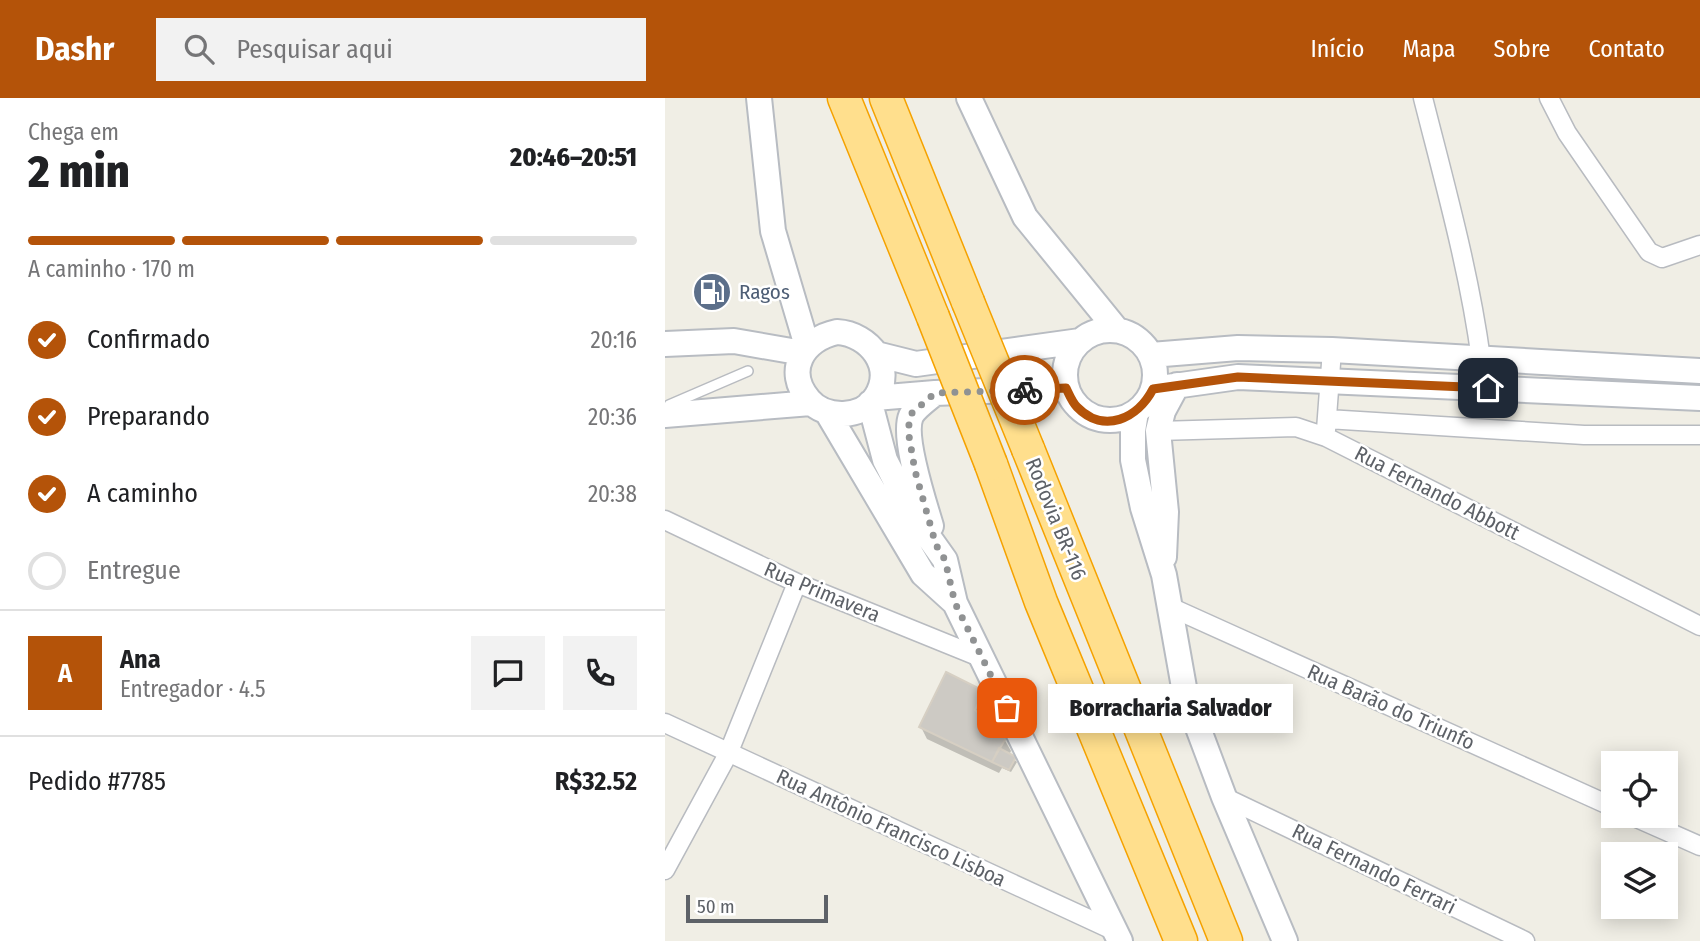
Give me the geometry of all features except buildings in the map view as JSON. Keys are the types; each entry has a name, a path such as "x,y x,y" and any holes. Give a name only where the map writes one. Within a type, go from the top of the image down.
{"highway":[{"name":"Rodovia BR-116","path":"844,98 991,464 1041,602 1181,941"},
{"name":"Rodovia BR-116","path":"886,98 1226,941"}],"main road":[{"path":"759,98 773,232 805,349 799,370 799,382 819,407 923,574 955,603"},
{"path":"969,98 1025,217 1117,330"},
{"path":"1285,941 1224,797 1185,694 1164,575 1166,512 1158,431 1165,387 1155,377 1151,355 1131,335 1117,330 1104,330 1080,341 1070,352 1065,365 1066,388 1076,406 1097,419 1109,421 1123,419 1136,412 1165,387 1238,363 1332,350 1700,371"},
{"path":"665,344 734,341 805,349 826,335 849,333 860,337 876,354 880,366 880,386 873,401 885,460 913,515 945,560 955,603 1118,937"},
{"path":"876,354 916,364 1080,341"},
{"path":"1151,355 1238,363 1329,380 1700,398"},
{"path":"665,415 819,407 850,413 873,401 935,393 1066,388"},
{"path":"935,393 911,414 908,430 915,471 936,545"},
{"path":"1136,412 1133,460 1143,508 1164,575"}],"street":[{"path":"1423,98 1465,261 1481,359"},
{"path":"1549,98 1567,133 1649,252 1662,258 1700,245"},
{"path":"1326,437 1332,350"},
{"path":"1327,419 1584,435 1700,435"},
{"name":"Rua Fernando Abbott","path":"1158,431 1296,427 1326,437 1700,626"},
{"name":"Rua Primavera","path":"665,520 797,583 982,658"},
{"path":"665,870 728,754 797,583"},
{"name":"Rua Barão do Triunfo","path":"1168,606 1601,802"},
{"name":"Rua Antônio Francisco Lisboa","path":"665,723 1118,937"},
{"name":"Rua Fernando Ferrari","path":"1224,797 1525,941"},
{"path":"1659,828 1700,846"}],"lane":[{"path":"665,407 748,371"}],"way so far":[{"path":"1007,708 955,603 945,560 936,545 915,471 908,430 911,414 935,393 1025,390"}],"place":[{"name":"Ragos","path":"712,292"},
{"name":"Borracharia Salvador","path":"1007,708"}],"route":[{"path":"1025,390 1066,388 1076,406 1085,414 1109,421 1123,419 1136,412 1147,402 1153,389 1238,377 1488,388"}]}
